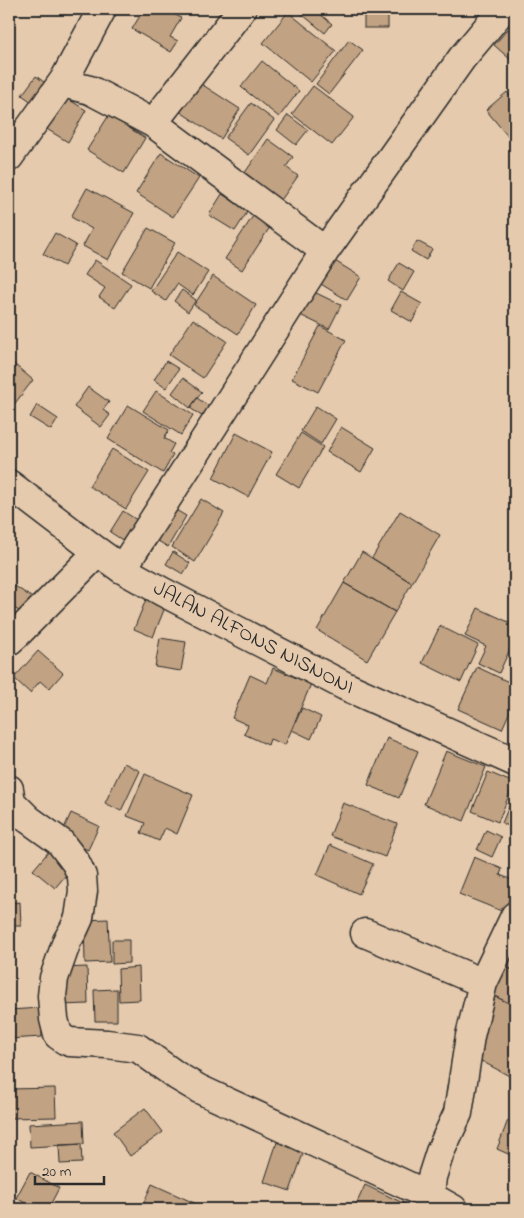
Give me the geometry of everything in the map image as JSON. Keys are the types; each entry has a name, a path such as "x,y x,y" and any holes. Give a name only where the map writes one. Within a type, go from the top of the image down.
{"street":[{"path":"9,157 64,80 102,9"},
{"path":"153,123 242,9"},
{"path":"122,569 325,251 462,58 503,9"},
{"path":"64,80 74,86 90,90 153,123 325,251"},
{"name":"JALAN ALFONS NISNONI","path":"9,484 122,569 163,592 345,686 515,762"},
{"path":"9,641 98,552"},
{"path":"9,789 11,802 28,819 60,842 76,863 82,876 83,891 79,918 67,941 54,978 52,996 54,1019 58,1035 70,1042 138,1048 199,1089 438,1205"},
{"path":"438,1205 432,1177 440,1152 458,1113 470,1036 483,983 515,916"},
{"path":"365,933 483,983"}],"building":[{"path":"144,9 165,9 181,18 170,37 178,41 171,52 132,29"},
{"path":"300,9 314,9 332,24 325,33 298,11"},
{"path":"364,9 388,9 388,28 364,28"},
{"path":"288,12 336,51 311,82 263,43"},
{"path":"508,29 515,36 515,58 512,61 494,45"},
{"path":"349,40 363,50 329,94 316,84"},
{"path":"262,61 299,91 279,117 241,87"},
{"path":"36,76 57,92 43,110 22,95"},
{"path":"195,80 240,109 221,139 176,109"},
{"path":"313,86 354,117 332,145 292,114"},
{"path":"507,92 515,102 515,145 486,110"},
{"path":"63,96 86,110 68,142 45,128"},
{"path":"251,103 274,120 249,155 225,138"},
{"path":"109,115 145,138 124,173 87,150"},
{"path":"288,115 308,130 296,145 277,130"},
{"path":"268,139 293,157 286,167 298,176 279,203 242,177"},
{"path":"161,153 199,178 173,217 136,193"},
{"path":"87,188 134,213 108,260 83,246 92,229 71,217"},
{"path":"222,194 248,211 235,231 209,215"},
{"path":"253,216 270,227 242,270 225,259"},
{"path":"148,228 175,243 149,288 122,272"},
{"path":"55,233 76,245 64,266 43,254"},
{"path":"417,241 432,249 426,260 411,251"},
{"path":"177,252 208,272 193,295 177,284 166,301 151,291"},
{"path":"330,258 361,277 347,300 316,281"},
{"path":"95,260 131,284 115,308 99,297 105,288 85,275"},
{"path":"399,263 414,272 403,291 388,281"},
{"path":"213,276 256,305 238,334 194,305"},
{"path":"182,290 196,300 188,312 174,301"},
{"path":"310,290 341,305 329,329 298,314"},
{"path":"401,292 422,304 412,322 391,310"},
{"path":"193,319 227,341 203,378 169,355"},
{"path":"320,326 346,340 318,392 292,379"},
{"path":"9,360 33,380 9,411"},
{"path":"166,361 179,369 166,388 154,380"},
{"path":"183,378 202,392 190,408 172,393"},
{"path":"88,387 109,402 103,410 110,415 101,427 74,407"},
{"path":"156,391 193,415 181,435 143,411"},
{"path":"197,398 210,407 203,417 190,408"},
{"path":"37,405 58,419 51,430 30,417"},
{"path":"128,405 169,430 164,438 174,444 169,453 173,455 163,473 108,439"},
{"path":"316,406 336,419 321,444 301,431"},
{"path":"341,427 375,448 361,472 327,452"},
{"path":"236,433 272,452 248,497 213,478"},
{"path":"301,433 323,447 299,488 276,474"},
{"path":"112,449 149,472 126,509 89,486"},
{"path":"201,499 224,513 195,562 172,547"},
{"path":"169,506 186,516 168,547 158,541 147,558 139,554"},
{"path":"123,511 143,524 130,545 110,532"},
{"path":"400,511 440,535 412,583 372,558"},
{"path":"173,552 190,563 183,574 166,564"},
{"path":"362,552 412,583 395,612 344,583"},
{"path":"9,582 34,599 24,615 9,604"},
{"path":"344,583 395,612 367,660 317,630"},
{"path":"147,597 166,605 153,637 134,629"},
{"path":"478,608 515,625 515,638 499,673 478,663 486,646 465,636"},
{"path":"440,626 478,645 461,682 422,663"},
{"path":"160,638 186,642 181,671 155,667"},
{"path":"38,651 63,673 49,689 40,681 30,693 14,678"},
{"path":"477,667 515,685 515,700 502,729 458,709"},
{"path":"273,668 311,684 285,745 270,739 268,745 244,734 248,725 232,718 250,675 267,683"},
{"path":"302,708 321,717 311,739 292,730"},
{"path":"387,738 418,751 399,798 368,785"},
{"path":"446,751 486,767 464,821 424,804"},
{"path":"124,763 140,771 121,811 105,803"},
{"path":"488,772 514,783 498,822 472,811"},
{"path":"145,774 193,795 177,834 165,828 159,841 141,833 145,823 127,816"},
{"path":"515,792 515,829 502,823"},
{"path":"343,803 397,824 385,857 330,836"},
{"path":"71,813 99,826 88,850 60,837"},
{"path":"486,830 501,837 492,857 477,850"},
{"path":"330,845 373,864 359,894 317,875"},
{"path":"50,850 71,869 55,888 33,870"},
{"path":"474,857 502,869 500,875 515,881 504,912 459,894"},
{"path":"9,891 12,891 13,903 20,902 21,926 14,926 14,937 9,937"},
{"path":"108,919 110,962 85,963 84,920"},
{"path":"515,934 515,971 499,964"},
{"path":"112,940 129,940 129,963 112,964"},
{"path":"499,964 515,971 515,1006 486,992"},
{"path":"87,967 88,1004 61,1005 60,968"},
{"path":"139,967 140,1000 119,1001 118,969"},
{"path":"117,989 117,1021 95,1021 94,990"},
{"path":"486,992 515,1006 515,1079 472,1056"},
{"path":"41,1008 42,1037 9,1039 9,1010"},
{"path":"55,1088 56,1117 9,1118 9,1089"},
{"path":"145,1108 163,1132 130,1156 113,1132"},
{"path":"508,1120 515,1123 515,1157 497,1149"},
{"path":"83,1121 84,1144 30,1147 29,1124"},
{"path":"277,1142 304,1151 290,1191 264,1182"},
{"path":"81,1144 82,1163 60,1164 59,1145"},
{"path":"30,1172 59,1188 48,1209 37,1209 16,1198"},
{"path":"152,1184 201,1206 199,1209 141,1209"},
{"path":"365,1185 405,1204 403,1209 354,1209"}]}
